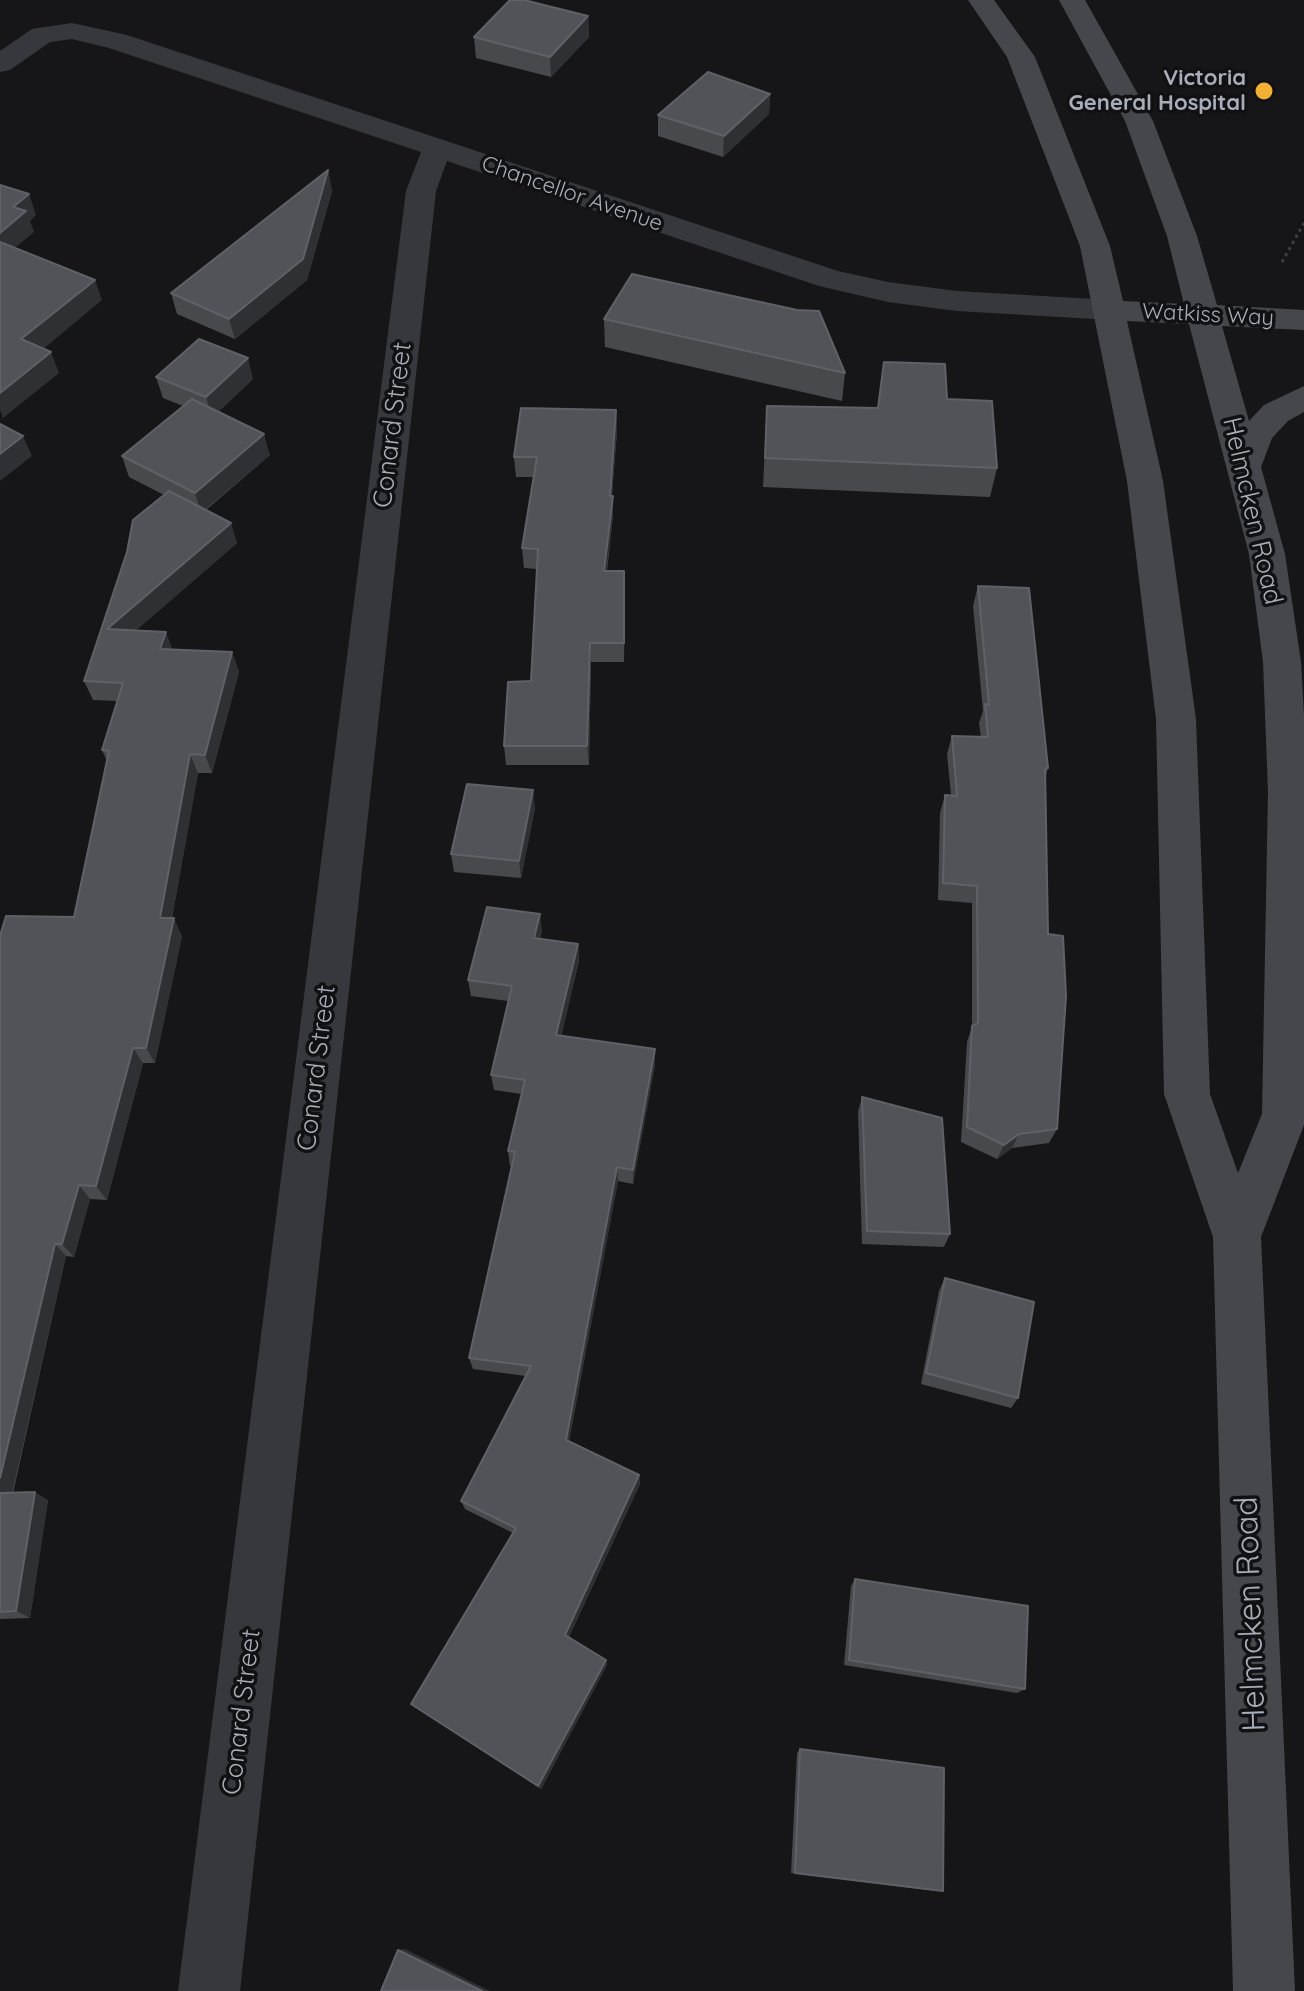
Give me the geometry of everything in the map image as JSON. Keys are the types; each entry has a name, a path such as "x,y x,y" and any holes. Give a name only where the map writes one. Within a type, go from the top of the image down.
{"main road":[{"name":"Helmcken Road","path":"981,0 1021,57 1095,246 1145,481 1176,719 1187,1094 1237,1237 1264,1991"},
{"name":"Helmcken Road","path":"1072,0 1139,121 1182,236 1267,554 1282,662 1288,792 1285,1114 1237,1237"},
{"name":"Watkiss Way","path":"1111,310 1304,320"},
{"path":"1244,467 1257,433 1276,413 1304,397"}],"street":[{"name":"Chancellor Avenue","path":"0,64 42,35 72,31 117,41 830,279 888,292 957,301 1111,310"},
{"name":"Conard Street","path":"209,1991 419,207 421,191 437,148"}],"path":[{"path":"1282,262 1304,223"}],"building":[{"path":"510,0 524,0 588,16 550,57 474,37"},
{"path":"708,72 770,94 724,136 658,115"},
{"path":"328,170 303,259 229,319 171,293"},
{"path":"0,185 29,194 13,207 26,211 0,233"},
{"path":"0,242 95,280 21,339 51,352 0,393"},
{"path":"632,274 797,310 819,311 845,373 604,319"},
{"path":"199,339 248,358 206,397 156,377"},
{"path":"884,362 945,364 947,399 992,401 997,468 765,458 767,406 878,408"},
{"path":"192,399 264,434 195,493 122,456"},
{"path":"521,408 616,410 610,496 613,496 604,571 624,571 624,643 590,643 587,746 504,746 508,682 531,681 538,549 522,548 537,457 514,457"},
{"path":"0,424 23,436 0,454"},
{"path":"169,491 231,523 107,629 166,632 160,649 232,652 205,755 190,754 160,918 174,918 146,1048 133,1048 96,1186 79,1185 62,1244 55,1244 0,1478 0,936 6,916 74,917 109,751 102,750 123,683 84,681 127,552 133,520"},
{"path":"978,586 1029,588 1048,768 1045,768 1048,934 1063,936 1066,996 1057,1129 1019,1134 1004,1145 967,1127 972,1026 978,1023 977,886 943,883 945,795 957,796 952,736 988,737 985,704 989,705"},
{"path":"467,784 533,790 519,861 451,854"},
{"path":"487,907 540,914 534,938 578,944 556,1035 655,1049 633,1170 617,1167 566,1440 639,1475 565,1635 606,1660 538,1786 411,1704 516,1528 461,1501 531,1366 469,1358 515,1152 508,1151 525,1080 491,1075 512,986 468,980"},
{"path":"862,1097 942,1118 950,1234 867,1231"},
{"path":"945,1278 1034,1302 1018,1398 926,1373"},
{"path":"35,1492 16,1611 0,1612 0,1493"},
{"path":"855,1579 1028,1606 1025,1689 849,1660"},
{"path":"800,1749 944,1768 943,1891 795,1873"},
{"path":"398,1950 482,1991 381,1991"}],"place":[{"name":"Victoria General Hospital","path":"1264,91"}]}
